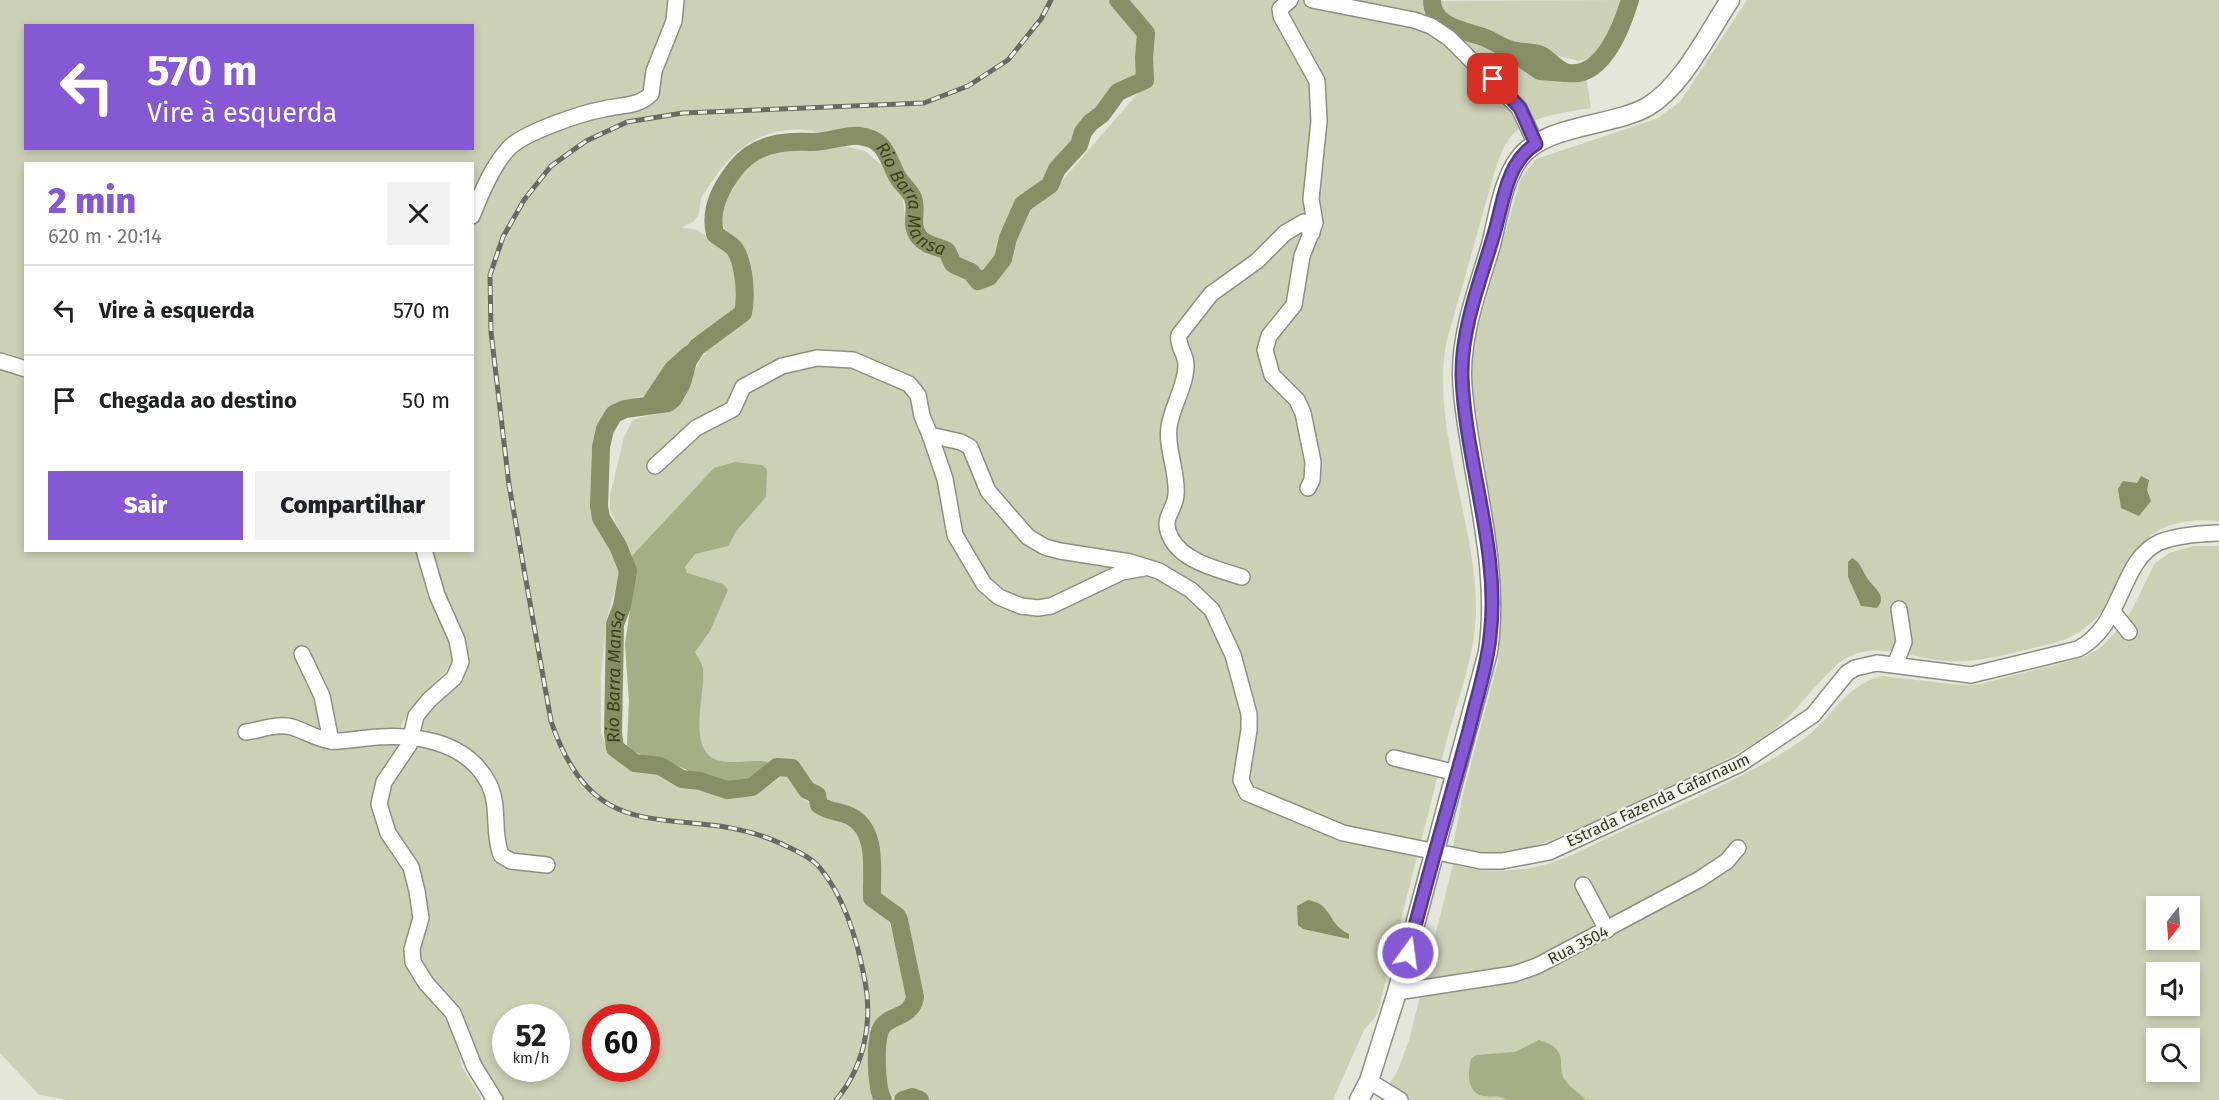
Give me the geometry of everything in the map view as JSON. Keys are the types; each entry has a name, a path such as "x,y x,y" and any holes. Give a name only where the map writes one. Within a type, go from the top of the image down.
{"main road":[{"path":"1359,1100 1369,1081 1397,992 1488,652 1492,602 1487,544 1463,396 1463,356 1478,289 1509,179 1520,157 1536,144 1554,135 1638,110 1660,98 1683,72 1730,0"}],"street":[{"path":"474,212 499,162 515,142 570,118 590,111 638,103 651,94 654,71 674,21 676,0"},
{"path":"1290,0 1280,9 1281,16 1317,81 1319,121 1311,199 1315,223 1300,265 1294,305 1269,336 1265,350 1272,375 1297,400 1303,413 1313,462 1312,480 1308,488"},
{"path":"1312,0 1413,20 1431,26 1449,38 1520,108 1536,144"},
{"path":"1242,577 1209,566 1188,555 1177,546 1168,532 1168,512 1176,496 1169,429 1186,366 1180,350 1179,335 1211,294 1257,261 1285,233 1304,222 1312,233"},
{"path":"655,466 696,428 733,409 743,387 782,366 817,358 853,360 909,384 918,395 922,417 945,479 958,542 984,584 999,597 1021,606 1038,608 1051,606 1122,572 1152,568"},
{"path":"0,361 24,368"},
{"name":"Estrada Fazenda Cafarnaum","path":"930,435 961,442 970,447 988,491 1028,537 1045,547 1060,551 1130,562 1152,568 1191,590 1212,609 1233,655 1249,714 1249,730 1241,780 1247,793 1343,833 1463,859 1502,861 1548,852 1748,759 1813,715 1842,678 1855,668 1877,663 1971,675 2063,655 2090,643 2107,625 2127,581 2146,551 2175,537 2219,533"},
{"path":"425,552 437,595 457,640 461,662 454,678 429,700 416,716 406,752 384,782 379,804 387,833 411,867 415,884 421,918 412,949 413,962 426,983 453,1013 474,1066 495,1100"},
{"path":"1895,665 1904,642 1899,609"},
{"path":"2113,612 2128,632"},
{"path":"302,654 322,696 331,741"},
{"path":"246,732 282,726 331,741 411,738 436,741 461,753 488,782 494,797 496,839 501,855 511,861 547,865"},
{"path":"1394,758 1457,773"},
{"name":"Rua 3504","path":"1397,992 1514,974 1537,966 1714,870 1738,848"},
{"path":"1583,885 1607,930"},
{"path":"1369,1081 1400,1100"}],"shaded area":[{"path":"0,0 1115,0 1140,34 1139,70 1107,98 1100,112 1083,125 1070,150 1049,178 1018,199 1003,237 1002,255 984,275 958,264 948,246 922,235 917,222 918,198 898,173 891,149 875,136 845,128 830,136 814,131 781,131 766,135 739,151 727,162 704,193 699,213 694,221 682,228 695,229 729,251 737,267 741,308 730,320 693,338 646,395 608,408 594,438 591,455 598,519 616,547 622,566 606,621 601,678 601,732 605,744 613,756 627,769 655,772 678,785 725,796 751,792 776,775 790,776 804,799 821,811 847,821 860,833 867,861 863,882 871,903 889,921 908,995 904,1008 879,1021 872,1037 869,1060 871,1083 876,1100 504,1100 492,1082 570,1082 570,1004 492,1004 492,1081 422,972 417,949 425,928 399,842 383,801 408,743 424,713 460,679 465,671 466,652 455,655 449,668 416,703 402,723 396,749 380,772 372,799 374,810 404,870 414,923 404,947 404,962 453,1030 462,1067 482,1100 68,1100 39,1095 0,1053"},
{"path":"1127,0 1426,0 1428,13 1441,25 1487,45 1522,69 1552,79 1586,77 1591,108 1538,119 1519,129 1506,144 1495,170 1446,344 1443,377 1449,445 1475,581 1475,631 1469,664 1446,743 1379,1008 1376,1016 1364,1030 1333,1100 925,1100 915,1095 885,1096 881,1071 885,1032 914,1008 920,997 919,984 902,919 877,898 876,852 871,832 855,814 826,802 811,785 801,766 793,761 784,759 771,762 746,782 728,784 707,778 669,761 641,754 627,745 629,701 625,644 635,576 631,557 610,510 610,496 624,437 632,421 665,412 675,406 684,394 706,352 740,325 752,308 754,289 745,254 725,228 720,216 721,208 742,174 751,165 776,149 814,150 840,145 865,151 885,168 903,199 905,221 915,239 941,256 953,271 975,285 992,284 1012,255 1019,227 1028,209 1060,183 1151,78 1151,33"},
{"path":"1624,0 1609,38 1597,53 1579,61 1517,46 1458,23 1444,12 1441,1"},
{"path":"1747,0 2219,0 2219,521 2184,522 2159,530 2142,544 2108,602 2094,620 2068,638 2006,655 1967,661 1934,660 1897,652 1860,652 1848,657 1832,669 1777,727 1743,750 1706,770 1576,830 1534,846 1512,852 1495,853 1453,847 1462,798 1498,662 1501,624 1498,566 1471,376 1475,338 1521,178 1536,159 1656,119 1680,102"},
{"path":"735,462 762,465 767,469 766,497 737,530 728,546 695,554 685,567 687,573 723,584 728,590 710,631 695,652 703,669 700,719 702,744 708,754 717,760 768,762 750,779 742,783 729,784 661,759 640,754 627,745 629,701 625,644 635,577 631,557 714,468"},
{"path":"2141,476 2149,480 2147,490 2151,501 2139,516 2121,508 2118,489 2123,481 2137,483"},
{"path":"2194,546 2219,546 2219,1100 1380,1100 1398,1070 1409,1040 1453,865 1472,869 1520,869 1542,866 1575,854 1712,790 1780,754 1811,733 1848,695 1869,680 1882,676 1960,685 1980,684 2082,658 2099,649 2115,633 2132,610 2155,563 2169,553"},
{"path":"1852,558 1859,564 1881,596 1877,608 1861,606 1848,577 1848,562"},
{"path":"1308,900 1322,906 1337,925 1349,934 1349,939 1303,929 1298,925 1297,906"},
{"path":"1539,1040 1556,1048 1561,1058 1562,1074 1565,1080 1586,1100 1506,1100 1483,1096 1474,1091 1471,1086 1469,1069 1471,1059 1476,1055 1515,1052"}],"waterway":[{"name":"Rio Barra Mansa","path":"883,1100 877,1064 879,1033 885,1023 910,1009 915,997 899,920 897,916 872,898 872,853 866,831 850,816 819,805 817,795 807,790 792,768 777,767 752,787 727,790 700,781 682,779 660,766 635,763 615,748 613,733 615,624 622,606 628,571 618,546 601,518 599,506 601,447 605,429 614,414 625,409 668,403 673,399 682,383 688,361 697,347 743,313 745,289 740,261 734,248 715,234 714,216 721,191 731,175 743,160 760,149 779,143 817,142 854,136 875,141 884,150 899,179 913,198 914,222 919,237 947,251 953,264 971,272 978,281 989,277 1003,259 1008,238 1023,204 1050,185 1057,169 1079,145 1083,132 1102,114 1118,92 1145,80 1146,33 1118,0"},
{"name":"Rio Barra Mansa","path":"1432,0 1437,15 1448,25 1484,37 1509,49 1541,55 1568,73 1580,72 1601,59 1616,36 1630,0"},
{"name":"Rio Barra Mansa","path":"1512,52 1540,71 1565,73"},
{"name":"Rio Barra Mansa","path":"649,405 673,369 690,354"},
{"name":"Rio Barra Mansa","path":"903,1100 912,1097 920,1100"}],"railway":[{"path":"836,1100 846,1087 860,1059 867,1028 867,997 859,952 849,922 837,893 820,868 807,857 792,849 746,831 647,818 619,809 593,793 570,765 551,721 509,485 491,332 490,275 503,237 524,200 551,166 586,141 627,122 683,113 924,103 968,86 1008,60 1041,19 1051,0"}],"route":[{"path":"1408,953 1457,773 1491,635 1490,572 1463,396 1463,356 1478,289 1509,179 1520,157 1536,144 1520,108 1493,79"}]}
